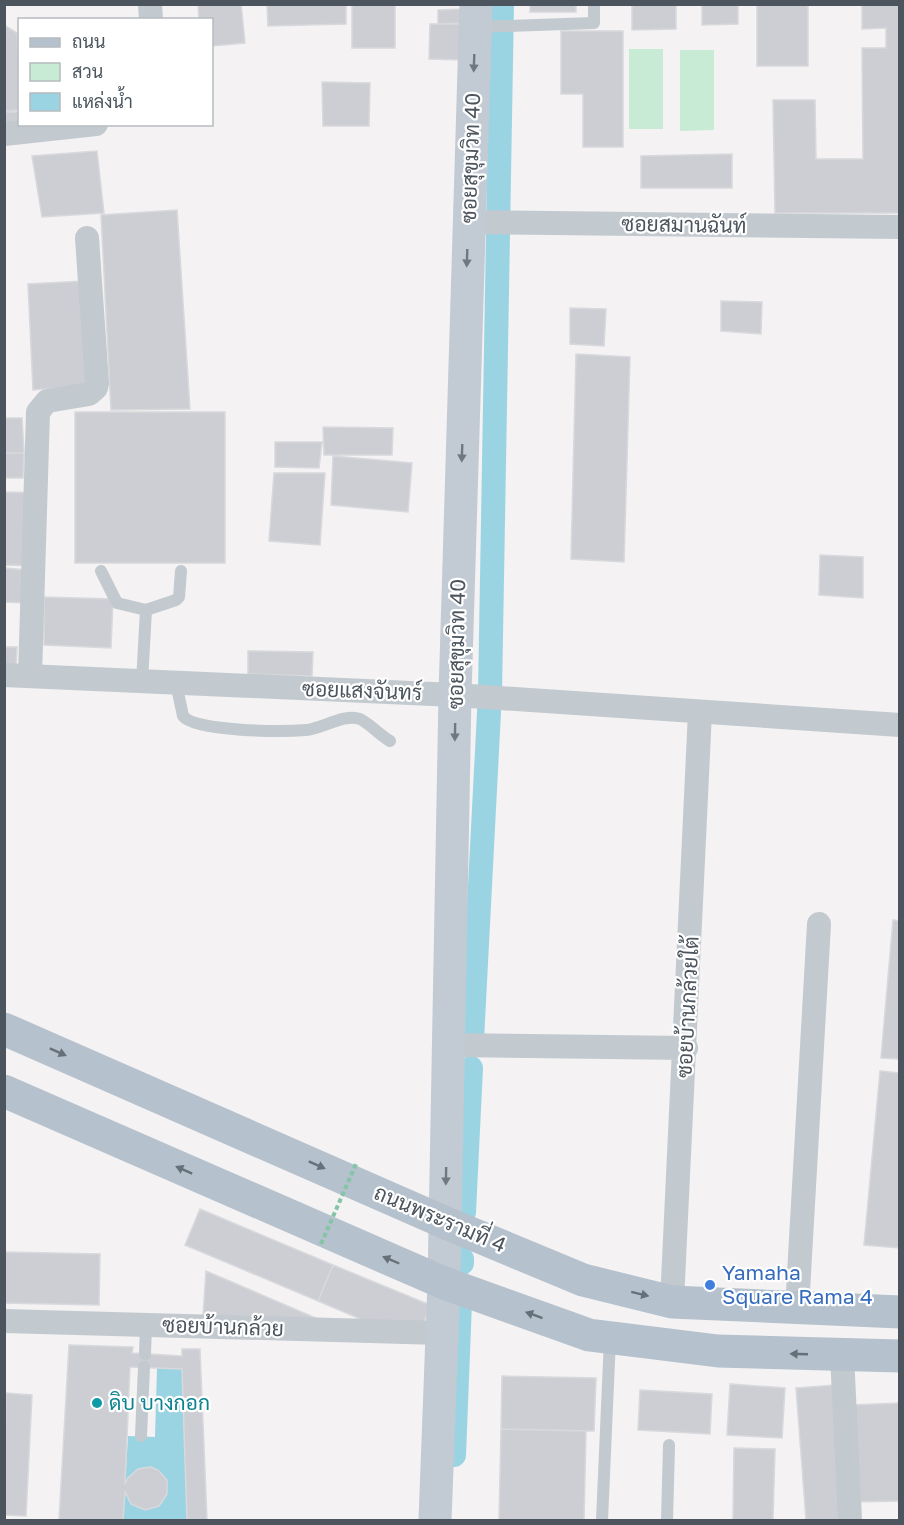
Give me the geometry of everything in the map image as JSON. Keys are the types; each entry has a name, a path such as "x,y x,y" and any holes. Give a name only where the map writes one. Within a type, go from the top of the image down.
{"main road":[{"name":"ถนนพระรามที่ 4","path":"4,1029 446,1223 583,1280 672,1302 900,1312"},
{"path":"4,1091 444,1283 589,1335 718,1351 900,1356"}],"street":[{"name":"ซอยสุขุมวิท 40","path":"435,1521 446,1223 455,695 476,222 481,19"},
{"path":"4,134 78,126"},
{"name":"ซอยสมานฉันท์","path":"476,222 900,227"},
{"path":"30,676 38,412 47,400 89,394 96,388 97,383 87,238"},
{"name":"ซอยแสงจันทร์","path":"4,675 455,695 900,724"},
{"name":"ซอยบ้านกล้วยใต้","path":"672,1302 686,1048 700,712"},
{"path":"797,1309 819,924"},
{"path":"450,1045 686,1048"},
{"name":"ซอยบ้านกล้วย","path":"4,1321 441,1333"},
{"path":"842,1355 850,1521"}],"lane":[{"path":"481,19 516,26 594,23 594,4"},
{"path":"101,571 117,603 146,610 176,600 181,571"},
{"path":"142,682 146,610"},
{"path":"176,683 183,716 201,724 260,731 308,730 348,719 359,719 390,741"},
{"path":"145,1354 146,1325"},
{"path":"602,1521 610,1338"},
{"path":"141,1436 144,1367"},
{"path":"667,1521 669,1444"}],"path":[{"path":"321,1244 356,1164"}],"green space":[{"path":"629,49 663,49 663,129 629,129"},
{"path":"680,50 714,50 714,130 680,131"}],"water":[{"path":"157,1368 182,1369 187,1520 123,1520 125,1491 130,1502 143,1509 159,1506 167,1492 165,1478 154,1469 138,1469 125,1484 128,1436 155,1437"}],"building":[{"path":"198,4 241,4 245,43 213,46 213,18 199,18"},
{"path":"267,4 346,4 346,24 268,26"},
{"path":"352,4 395,4 395,48 352,48"},
{"path":"530,4 576,4 576,12 530,12"},
{"path":"632,4 676,4 676,29 632,30"},
{"path":"702,4 738,4 738,24 702,25"},
{"path":"757,4 808,4 808,66 757,66"},
{"path":"862,4 900,4 900,213 775,213 773,100 815,100 816,159 863,159 862,48 886,48 886,28 862,29"},
{"path":"466,9 466,23 438,24 438,10"},
{"path":"430,24 463,24 463,60 429,59"},
{"path":"4,25 17,33 18,110 4,111"},
{"path":"561,31 623,31 623,147 583,147 583,94 561,94"},
{"path":"322,82 370,83 369,126 323,126"},
{"path":"4,112 18,112 18,125 4,130"},
{"path":"97,151 104,213 42,217 32,156"},
{"path":"732,154 732,188 641,188 641,156"},
{"path":"177,210 190,409 111,410 101,215"},
{"path":"84,281 89,385 33,390 28,284"},
{"path":"721,301 762,302 761,334 721,331"},
{"path":"570,308 606,309 604,346 570,344"},
{"path":"576,354 630,357 624,562 571,559"},
{"path":"75,412 225,412 225,563 75,563"},
{"path":"4,418 22,418 24,453 4,453"},
{"path":"323,427 393,428 392,455 324,455"},
{"path":"275,442 322,442 319,468 275,467"},
{"path":"4,453 24,453 23,478 4,478"},
{"path":"333,456 412,463 408,512 331,505"},
{"path":"274,473 325,473 320,545 269,541"},
{"path":"4,492 44,493 43,566 4,565"},
{"path":"820,555 863,557 863,598 819,595"},
{"path":"4,568 28,570 28,603 4,602"},
{"path":"44,597 113,599 111,648 44,645"},
{"path":"4,647 17,647 16,668 4,668"},
{"path":"248,651 313,652 312,676 248,674"},
{"path":"893,920 900,921 900,1059 881,1058"},
{"path":"880,1071 900,1073 900,1248 864,1245"},
{"path":"200,1209 333,1265 318,1301 185,1245"},
{"path":"4,1252 100,1254 99,1305 4,1303"},
{"path":"333,1265 430,1305 422,1328 377,1326 318,1301"},
{"path":"206,1271 318,1319 203,1316"},
{"name":"ดิบ บางกอก","path":"69,1345 133,1347 132,1353 182,1356 182,1349 200,1349 207,1520 187,1520 182,1369 130,1367 125,1484 138,1469 151,1467 158,1470 167,1480 167,1494 159,1506 145,1510 131,1504 125,1491 123,1520 59,1520"},
{"path":"502,1376 596,1378 594,1431 501,1429"},
{"path":"730,1384 785,1388 782,1438 727,1435"},
{"path":"836,1385 845,1520 806,1520 796,1388"},
{"path":"640,1390 712,1394 710,1434 638,1430"},
{"path":"6,1393 32,1395 26,1516 4,1515"},
{"path":"900,1403 900,1501 854,1502 851,1405"},
{"path":"501,1429 586,1431 584,1520 499,1520"},
{"path":"734,1448 775,1449 773,1520 733,1520"}],"waterway":[{"path":"472,1040 490,693 502,4"},
{"path":"464,1212 471,1068"},
{"path":"454,1455 460,1302"}],"place":[{"name":"Yamaha Square Rama 4","path":"710,1285"},
{"name":"ดิบ บางกอก","path":"97,1403"}]}
